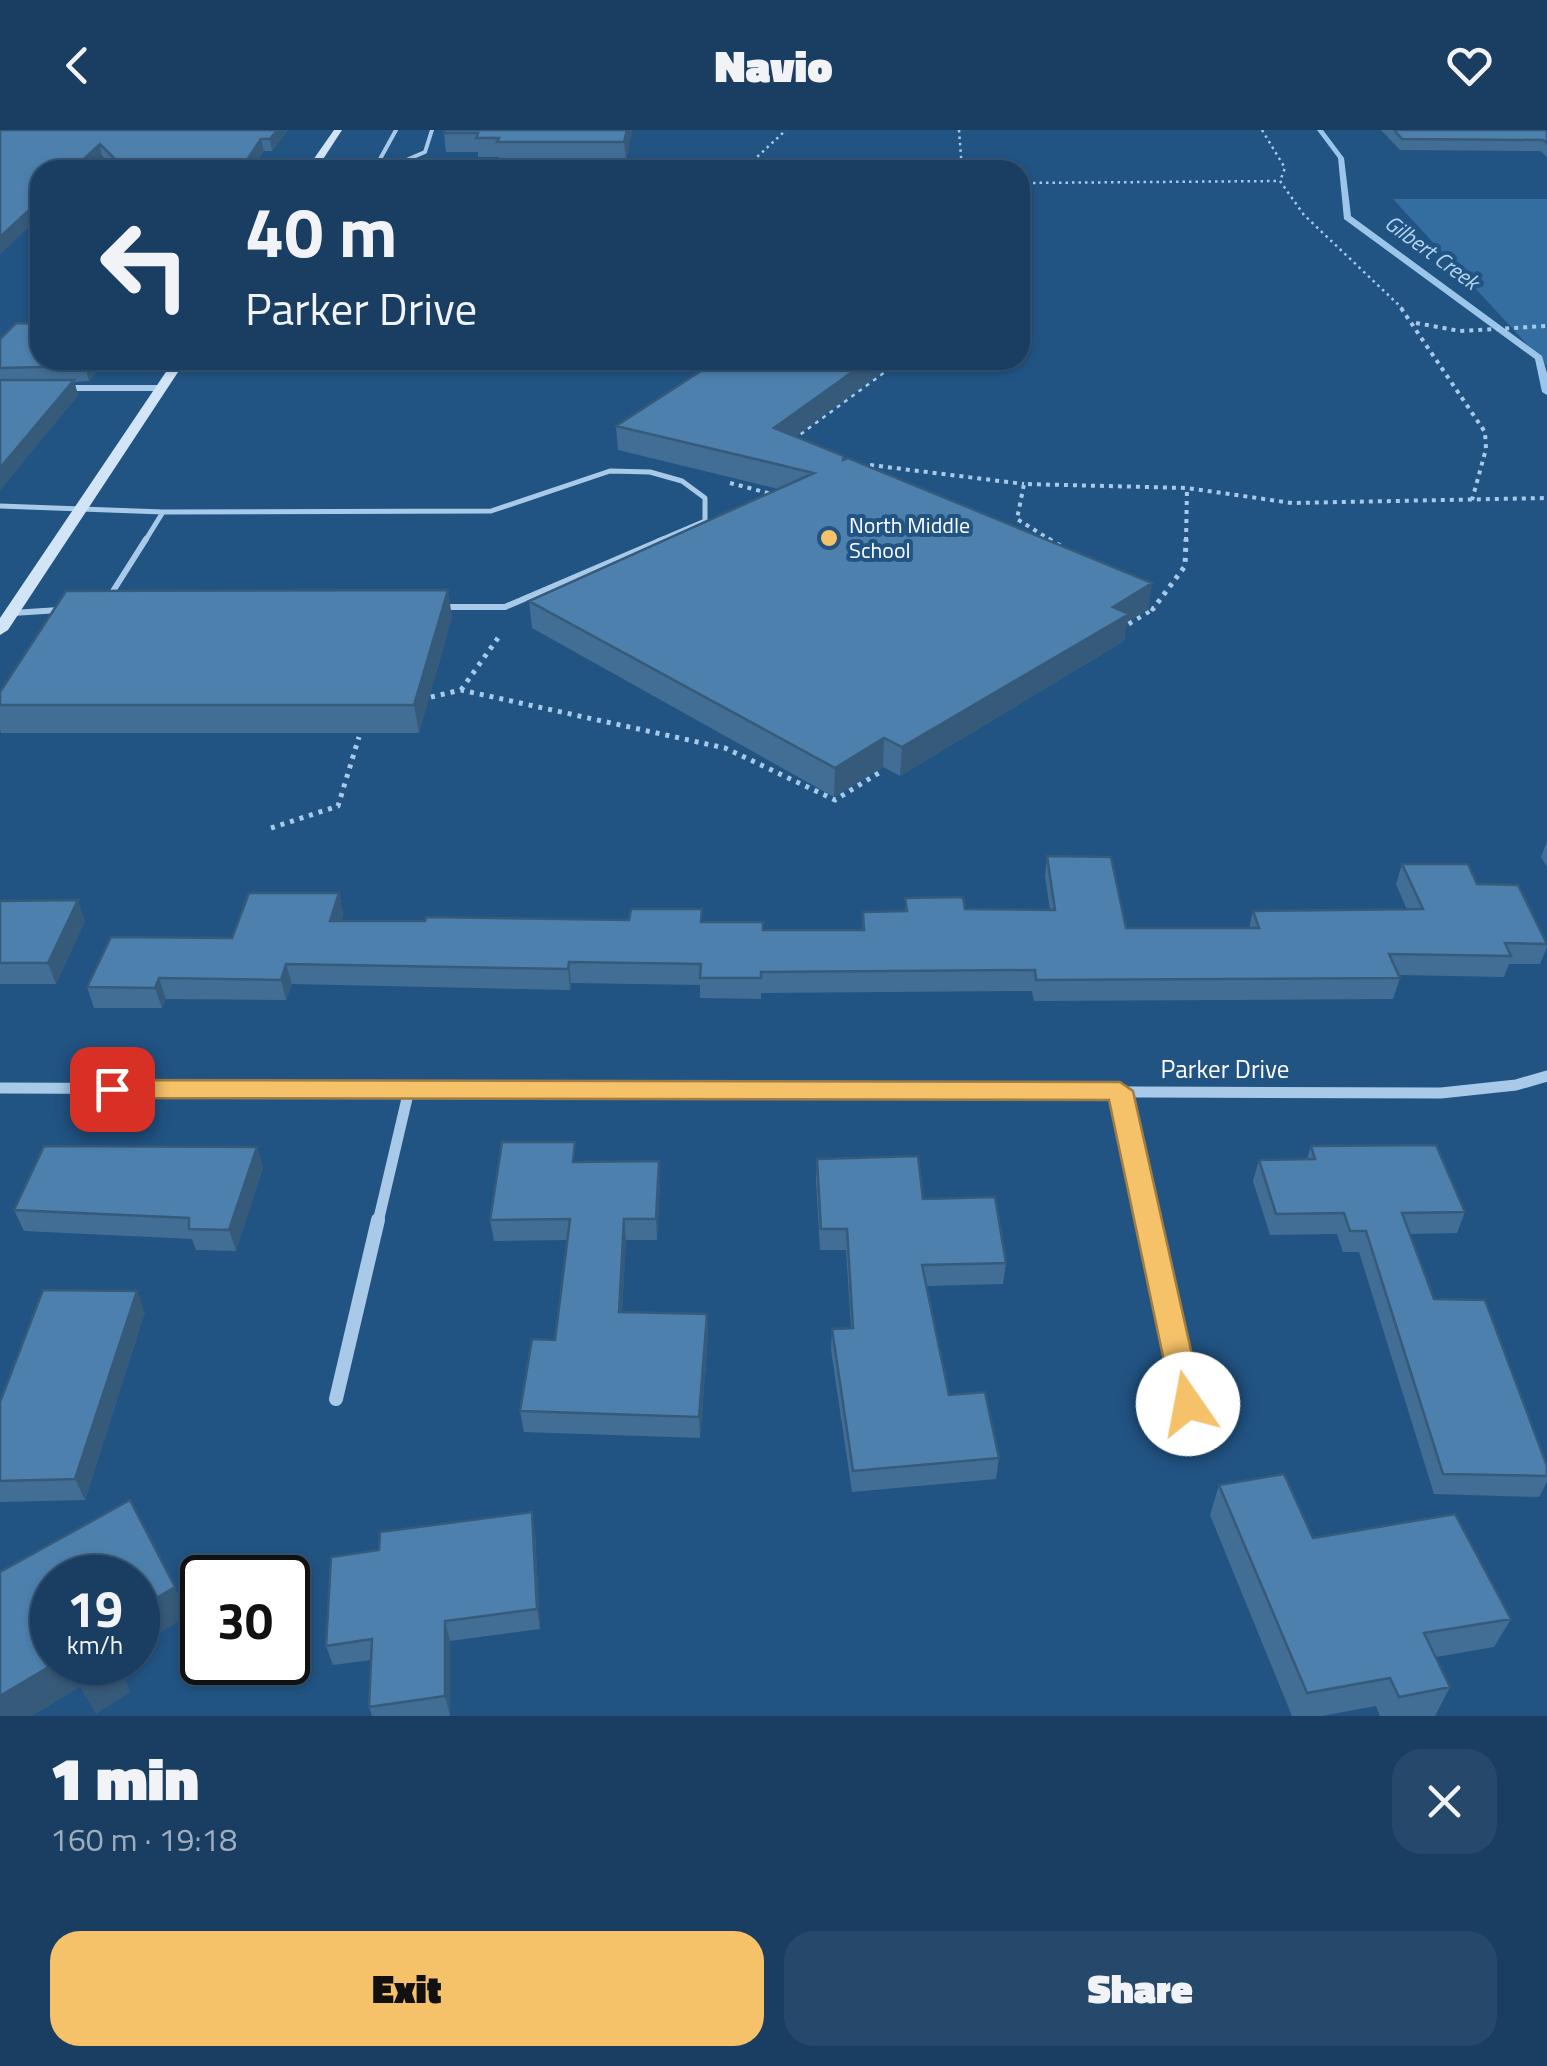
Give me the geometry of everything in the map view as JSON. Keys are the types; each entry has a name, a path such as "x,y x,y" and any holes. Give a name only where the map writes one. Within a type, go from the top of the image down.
{"main road":[{"path":"318,160 338,130"},
{"path":"0,630 173,370"}],"street":[{"path":"59,388 161,388"},
{"name":"Parker Drive","path":"0,1088 1441,1093 1516,1085 1547,1076"},
{"path":"336,1399 409,1090"},
{"path":"1120,1091 1188,1404"}],"lane":[{"path":"380,160 396,130"},
{"path":"406,160 425,152 432,130"},
{"path":"0,506 83,506 163,512 491,510 610,471 650,472 682,482 706,498 705,521 505,607 428,607"},
{"path":"122,607 103,607 163,512"},
{"path":"11,613 66,610"}],"path":[{"path":"754,160 786,130"},
{"path":"959,130 961,160"},
{"path":"1262,130 1285,168 1280,181"},
{"path":"1030,183 1280,181"},
{"path":"1280,181 1304,216 1415,322 1486,432 1486,448 1472,500"},
{"path":"1415,322 1487,330 1547,326"},
{"path":"778,450 886,370"},
{"path":"854,472 870,466 1024,484 1187,488 1292,503 1547,498"},
{"path":"732,484 748,472"},
{"path":"682,482 732,484 788,499"},
{"path":"1024,484 1017,519 1063,548"},
{"path":"1113,632 1153,609 1185,566 1187,488"},
{"path":"1139,598 1153,609"},
{"path":"431,696 461,690 725,748 835,800 882,771"},
{"path":"270,828 338,806 359,736"}],"shaded area":[{"path":"1393,199 1547,199 1547,366"}],"building":[{"path":"0,130 277,130 270,139 261,139 247,160 116,160 100,144 83,160 30,160 30,209 0,237"},
{"path":"627,130 624,142 497,142 499,138 476,138 478,133 444,133"},
{"path":"1394,130 1547,130 1547,143 1402,139"},
{"path":"16,323 30,324 30,367 0,368 0,339"},
{"path":"703,370 855,370 774,428 844,456 843,460 848,458 1152,583 1113,607 1129,614 902,747 884,738 835,768 529,601 814,473 616,426"},
{"path":"0,380 74,380 0,468"},
{"path":"448,590 414,705 0,705 0,692 66,591"},
{"path":"1047,856 1111,857 1126,928 1259,928 1253,911 1423,909 1402,864 1468,864 1477,884 1518,885 1547,944 1505,943 1511,956 1389,954 1400,978 1036,980 1035,970 761,972 761,978 700,978 701,964 569,962 568,969 286,964 281,980 159,978 155,988 87,987 111,937 232,938 249,893 339,893 330,921 425,921 426,917 629,920 631,909 702,909 701,922 763,922 763,930 864,930 863,912 907,911 905,898 963,897 965,909 1055,910"},
{"path":"78,900 48,963 0,963 0,901"},
{"path":"502,1142 575,1142 573,1162 659,1161 656,1219 624,1219 619,1312 707,1314 699,1417 520,1411 532,1339 555,1340 570,1219 490,1220"},
{"path":"1436,1145 1465,1212 1402,1213 1434,1299 1485,1300 1547,1466 1547,1476 1443,1474 1366,1231 1350,1231 1344,1213 1276,1214 1259,1160 1315,1159 1311,1146"},
{"path":"44,1146 257,1147 229,1230 189,1229 189,1218 14,1210"},
{"path":"918,1156 923,1199 995,1197 1006,1263 922,1265 949,1395 985,1392 999,1458 853,1471 832,1329 853,1328 847,1229 821,1229 817,1159"},
{"path":"43,1290 137,1291 75,1479 0,1481 0,1402"},
{"path":"1284,1474 1313,1538 1455,1514 1511,1619 1424,1633 1450,1687 1399,1697 1390,1678 1307,1693 1219,1485"},
{"path":"130,1500 158,1555 31,1555"},
{"path":"532,1512 537,1609 445,1621 445,1696 369,1707 372,1639 326,1646 331,1557 379,1550 380,1532"},
{"path":"30,1555 30,1678 0,1696 0,1572"},
{"path":"160,1558 175,1587 160,1596"}],"waterway":[{"name":"Gilbert Creek","path":"1320,130 1341,158 1347,217 1539,358 1547,392"}],"place":[{"name":"North Middle School","path":"829,538"}],"route":[{"path":"112,1089 1120,1091 1188,1404"}]}
